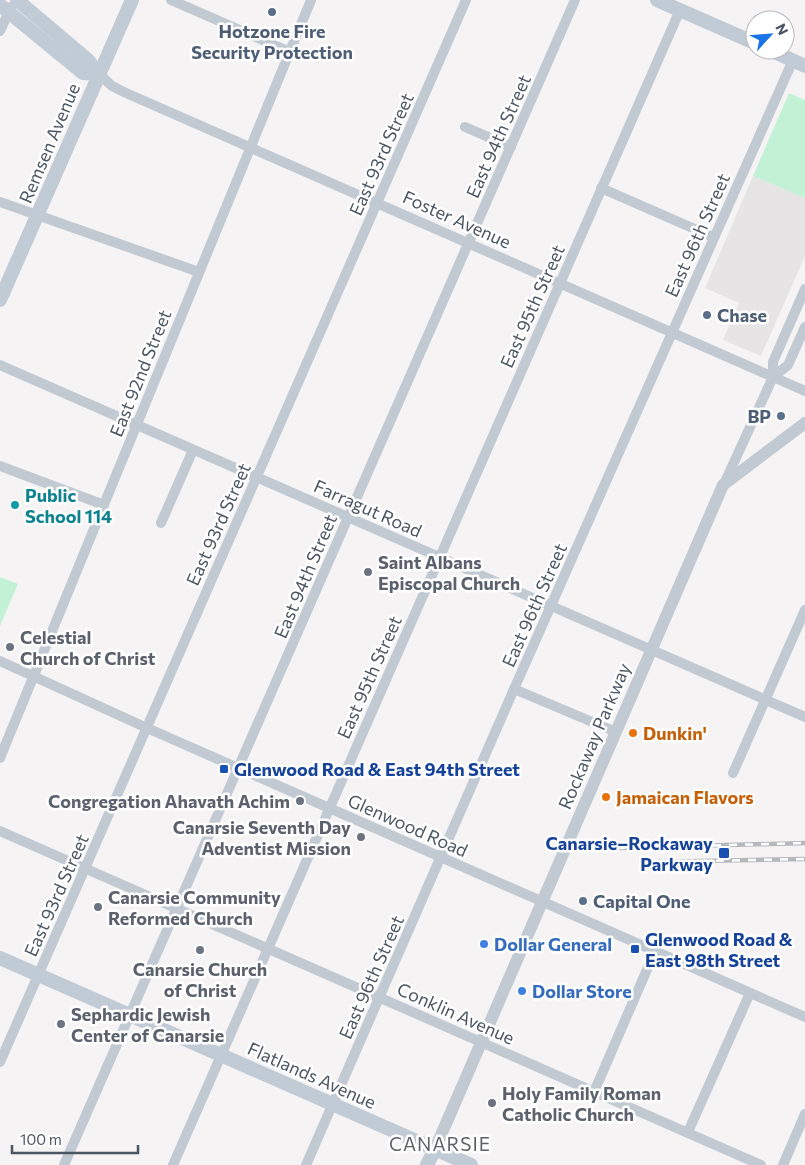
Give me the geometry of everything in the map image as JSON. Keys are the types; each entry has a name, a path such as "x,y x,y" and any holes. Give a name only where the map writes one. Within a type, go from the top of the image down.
{"main road":[{"name":"Remsen Avenue","path":"0,300 132,0"},
{"path":"657,0 745,39"},
{"name":"Foster Avenue","path":"10,4 88,60 99,74"},
{"name":"Flatlands Avenue","path":"0,958 471,1165"},
{"name":"Rockaway Parkway","path":"428,1165 435,1149"}],"street":[{"path":"171,0 290,52"},
{"name":"East 92nd Street","path":"0,758 311,0"},
{"name":"East 93rd Street","path":"0,1062 466,0"},
{"name":"East 94th Street","path":"64,1165 575,0"},
{"path":"0,32 10,4"},
{"name":"East 95th Street","path":"172,1165 680,10"},
{"name":"East 96th Street","path":"306,1165 671,333 714,237 799,63"},
{"name":"Foster Avenue","path":"99,74 112,86 126,93 805,391"},
{"path":"465,127 511,147"},
{"path":"601,188 714,237"},
{"path":"0,202 199,272"},
{"name":"Rockaway Parkway","path":"435,1149 723,485 773,377 773,362 805,289"},
{"name":"Rockaway Parkway","path":"773,377 788,365 805,327"},
{"name":"Farragut Road","path":"0,365 137,423 194,450 258,475 348,517 805,717"},
{"path":"723,485 805,424"},
{"path":"161,523 194,450"},
{"path":"0,466 104,505"},
{"path":"733,773 805,610"},
{"name":"Glenwood Road","path":"0,661 147,728 805,1016"},
{"path":"514,689 616,732"},
{"name":"Conklin Avenue","path":"0,831 761,1165"},
{"path":"594,1092 655,951"},
{"path":"688,1132 750,993"},
{"path":"782,1165 805,1114"}],"shaded area":[{"path":"753,176 805,198 805,256 761,356 723,340 739,303 705,288"}],"green space":[{"path":"789,93 805,100 805,198 753,176"},
{"path":"0,577 18,584 0,626"}],"railway":[{"path":"617,848 805,843"},
{"path":"652,862 805,859"}],"place":[{"name":"Hotzone Fire Security Protection","path":"272,12"},
{"name":"Chase","path":"707,315"},
{"name":"BP","path":"781,416"},
{"name":"Public School 114","path":"15,505"},
{"name":"Saint Albans Episcopal Church","path":"368,572"},
{"name":"Celestial Church of Christ","path":"10,647"},
{"name":"Dunkin'","path":"633,733"},
{"name":"Glenwood Road & East 94th Street","path":"224,769"},
{"name":"Jamaican Flavors","path":"606,797"},
{"name":"Congregation Ahavath Achim","path":"300,801"},
{"name":"Canarsie Seventh Day Adventist Mission","path":"361,837"},
{"name":"Canarsie–Rockaway Parkway","path":"724,853"},
{"name":"Capital One","path":"583,901"},
{"name":"Canarsie Community Reformed Church","path":"98,907"},
{"name":"Dollar General","path":"484,944"},
{"name":"Glenwood Road & East 98th Street","path":"635,949"},
{"name":"Canarsie Church of Christ","path":"200,950"},
{"name":"Dollar Store","path":"522,991"},
{"name":"Sephardic Jewish Center of Canarsie","path":"61,1024"},
{"name":"Holy Family Roman Catholic Church","path":"492,1103"}],"district":[{"name":"CANARSIE","path":"440,1143"}]}
